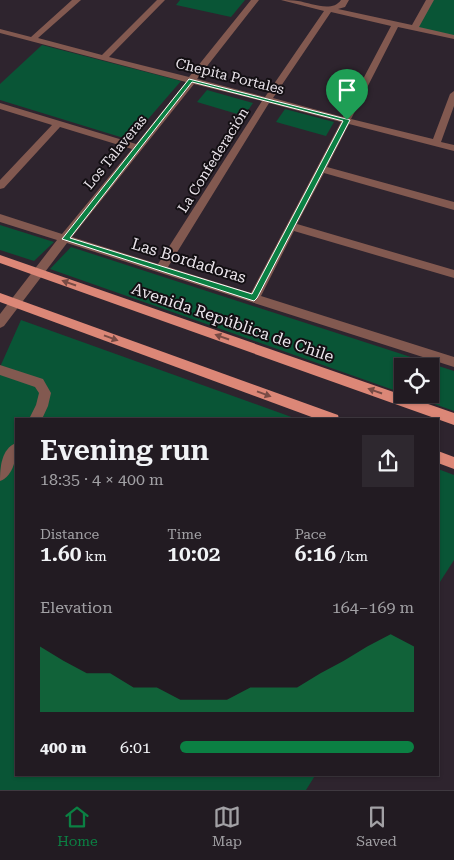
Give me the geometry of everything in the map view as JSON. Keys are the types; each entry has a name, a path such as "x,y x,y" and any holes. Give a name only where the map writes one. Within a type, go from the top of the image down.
{"main road":[{"name":"Avenida República de Chile","path":"0,259 454,419"},
{"path":"0,297 330,418"},
{"path":"439,457 454,463"}],"street":[{"path":"33,40 76,0"},
{"path":"104,58 161,0"},
{"name":"Los Talaveras","path":"0,323 37,272 255,0"},
{"path":"286,0 454,37"},
{"name":"La Confederación","path":"162,268 267,100 329,10 342,5 345,0"},
{"path":"414,28 430,0"},
{"path":"254,298 396,24"},
{"name":"Chepita Portales","path":"0,31 454,148"},
{"path":"436,143 454,94"},
{"path":"0,106 138,148"},
{"path":"0,186 59,124"},
{"path":"321,170 454,206"},
{"name":"Las Bordadoras","path":"0,218 454,362"},
{"path":"291,226 454,274"},
{"path":"0,370 39,383 45,393 42,406 36,418"},
{"path":"0,475 15,451"}],"green space":[{"path":"180,0 245,0 231,17 176,5"},
{"path":"430,0 454,0 454,37 414,28"},
{"path":"42,45 181,81 130,140 0,100 0,84"},
{"path":"207,90 253,103 244,116 197,102"},
{"path":"285,109 334,122 326,136 276,122"},
{"path":"0,225 54,242 34,261 0,250"},
{"path":"71,247 414,358 394,358 394,390 50,269"},
{"path":"21,320 294,418 15,418 15,776 315,776 306,790 0,790 0,367"},
{"path":"439,366 454,371 454,411 431,403 439,403"},
{"path":"439,469 454,475 454,560 439,583"}],"route":[{"path":"191,80 347,120 254,298 65,239 191,80"}]}
